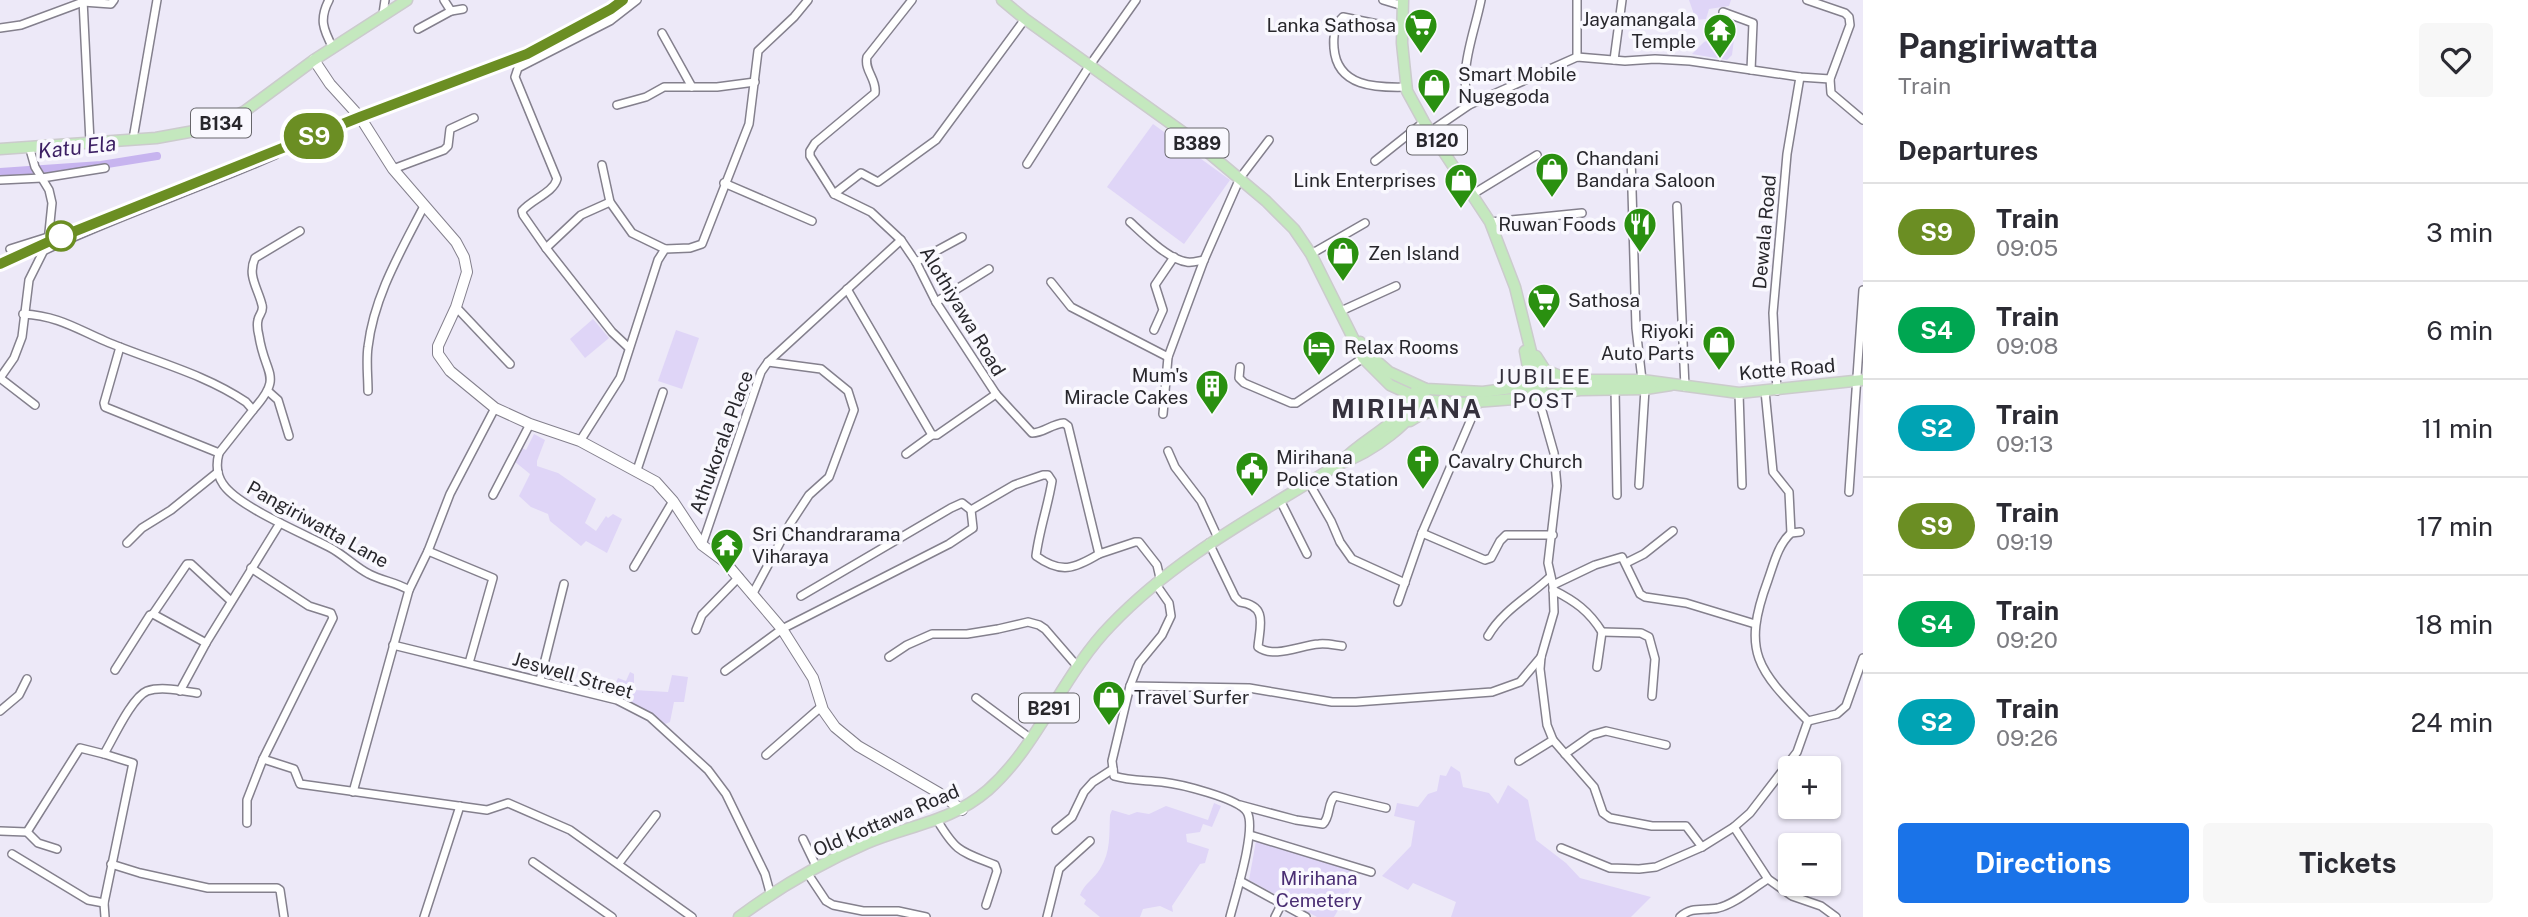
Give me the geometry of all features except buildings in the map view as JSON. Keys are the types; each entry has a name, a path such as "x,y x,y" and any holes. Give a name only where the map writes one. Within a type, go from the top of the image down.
{"main road":[{"name":"B134","path":"0,149 156,138 211,128 245,111 314,60 407,0"},
{"name":"B389","path":"1002,0 1191,138 1240,178 1294,229 1311,254 1363,358 1390,384 1420,393"},
{"name":"B120","path":"1403,3 1404,73 1407,87 1428,127 1490,222 1515,287 1531,348 1536,391"},
{"path":"314,60 330,84 360,117 393,169 456,242 464,257 467,272 456,307 438,346 438,354 450,371 495,408 530,424 580,440 656,482 673,501 702,545 739,576 782,629 813,678 822,706 835,727 858,746 939,793 962,810"},
{"name":"B120","path":"1507,270 1509,288 1541,407"},
{"name":"B389","path":"1348,326 1373,358 1420,393"},
{"path":"1531,348 1545,370 1569,380"},
{"name":"Kotte Road","path":"1536,391 1569,380 1671,385 1739,393 1777,391 1859,380"},
{"name":"Kotte Road","path":"1536,391 1615,389 1643,384"},
{"path":"1420,393 1536,391"},
{"path":"1420,393 1459,402 1478,403 1536,391"},
{"name":"Old Kottawa Road","path":"739,917 752,912 771,896 812,871 871,841 962,810 988,790 1013,764 1077,666 1110,625 1158,581 1213,540 1339,464 1356,458 1400,428 1420,393"},
{"name":"Old Kottawa Road","path":"1339,464 1352,450 1380,432 1420,393"},
{"path":"1400,428 1420,415 1459,402"}],"street":[{"path":"0,28 21,25 83,1 105,5 114,0"},
{"path":"133,139 157,0"},
{"path":"329,0 321,14 323,28 333,48"},
{"path":"383,14 385,0"},
{"path":"444,0 451,10"},
{"path":"629,348 612,332 545,248 523,215 522,211 555,186 557,179 515,77 518,68 610,21 637,0"},
{"path":"602,164 610,202 632,233 665,249 690,248 702,244 749,124 758,51 808,0"},
{"path":"912,0 867,57 867,68 875,85 875,93 815,143 810,151 810,156 834,194 861,173 878,182 936,140 1025,19"},
{"path":"1027,164 1090,65 1136,0"},
{"path":"1382,0 1403,3"},
{"path":"1469,105 1464,89 1466,61 1481,0"},
{"path":"1577,0 1577,58"},
{"path":"1614,60 1622,0"},
{"path":"1807,0 1845,13 1849,18 1850,25 1830,79 1831,93 1863,120"},
{"path":"83,1 90,142"},
{"path":"418,29 451,10 463,9"},
{"path":"1723,12 1753,23 1751,70"},
{"path":"1402,29 1343,17 1339,19 1333,40 1335,59 1355,81 1381,88 1407,87"},
{"path":"662,33 692,87"},
{"path":"1375,161 1469,105 1577,58 1655,59 1830,79"},
{"name":"Dewala Road","path":"1777,391 1773,313 1787,154 1800,77"},
{"path":"617,105 646,97 664,87 755,82"},
{"path":"393,169 444,150 448,146 450,129 474,118"},
{"path":"1163,414 1168,357 1204,260 1240,178 1269,140"},
{"path":"29,146 35,167 49,190 52,202 48,237 29,280 22,337 14,358 0,378 35,405"},
{"path":"43,251 93,228 275,155"},
{"path":"1473,194 1537,155"},
{"path":"1631,156 1636,314 1643,384 1639,485"},
{"path":"0,180 105,168"},
{"path":"724,183 812,221"},
{"name":"Alothiyawa Road","path":"834,194 871,212 901,240 916,262 936,302 996,394 1032,433 1041,433 1057,424 1068,426 1099,555"},
{"path":"545,248 581,215 610,202"},
{"path":"368,391 367,349 373,318 389,273 424,206"},
{"path":"1677,206 1685,387"},
{"path":"1490,222 1582,212"},
{"path":"1130,222 1174,257 1190,263 1204,260"},
{"path":"1311,254 1365,223"},
{"path":"127,543 142,528 171,510 218,472 216,464 219,453 269,392 272,382 258,329 258,320 263,311 252,278 251,266 255,258 300,231"},
{"path":"10,249 48,237"},
{"path":"916,262 962,237"},
{"name":"Athukorala Place","path":"702,545 761,372 768,362 901,240"},
{"path":"580,440 620,378 658,260 665,249"},
{"path":"1154,330 1163,310 1155,285 1174,257"},
{"path":"936,302 989,269"},
{"path":"1051,282 1071,307 1168,357"},
{"path":"1341,312 1396,286"},
{"path":"847,289 932,435"},
{"path":"1849,492 1859,380 1863,290"},
{"path":"456,307 510,364"},
{"path":"23,314 67,322 235,395 253,410"},
{"path":"120,347 105,407 219,453"},
{"path":"1240,367 1239,377 1244,383 1296,403 1363,358"},
{"path":"752,595 808,495 829,477 854,410 848,391 821,369 768,362"},
{"path":"1615,389 1618,495"},
{"path":"1765,391 1773,472 1789,492 1796,532 1782,541 1758,607 1754,642 1760,663 1772,684 1808,721"},
{"path":"269,392 278,400 289,436"},
{"path":"638,470 663,392"},
{"path":"1739,393 1742,485"},
{"path":"906,454 996,394"},
{"path":"1398,602 1422,533 1478,403"},
{"path":"1541,407 1554,453 1556,486 1548,563 1554,612 1540,669 1547,725 1552,740 1594,787 1603,813 1610,818 1653,826 1686,826 1702,847"},
{"path":"353,792 409,590 428,551 450,494 495,408"},
{"path":"493,495 530,424"},
{"path":"1168,451 1175,467 1201,501 1235,597 1240,602 1257,608 1261,616 1258,647 1263,651 1273,652 1321,643 1342,646"},
{"name":"Pangiriwatta Lane","path":"218,472 231,494 332,549 369,574 401,584 409,590"},
{"path":"971,510 1014,485 1048,475 1052,481 1049,503 1036,556 1051,567 1070,568 1139,542 1157,565 1158,581 1170,603 1171,616 1162,635 1139,663 1130,686 1112,761 1114,776 1174,784 1296,820 1324,824 1331,800 1335,796 1387,808"},
{"path":"1309,483 1352,559 1405,583"},
{"path":"1280,500 1307,554"},
{"path":"634,567 673,501"},
{"path":"725,671 782,629 949,544 973,528 971,510 962,503 951,508 801,596"},
{"path":"180,691 231,601 280,523"},
{"path":"1626,563 1644,554 1673,531"},
{"path":"1422,533 1485,560 1491,558 1506,535 1553,534"},
{"path":"428,551 493,578 469,663"},
{"path":"1488,636 1502,615 1532,595 1619,557 1623,558 1640,594 1645,597 1686,603 1755,624"},
{"path":"115,670 187,564 191,564 231,601"},
{"path":"247,822 247,800 263,760 333,618 331,613 309,606 251,568"},
{"path":"696,630 702,615 739,576"},
{"path":"540,680 564,584"},
{"path":"1552,584 1591,614 1602,632 1597,667"},
{"path":"153,614 206,643"},
{"path":"889,657 932,634 967,634 1028,622 1045,629 1077,666"},
{"path":"1602,632 1641,633 1648,637 1655,659 1652,696"},
{"name":"Jeswell Street","path":"393,645 617,700 650,717 708,770 726,793 765,874 771,896"},
{"path":"1130,686 1249,688 1332,702 1356,702 1492,692 1520,682 1541,657"},
{"path":"1808,721 1842,711 1863,657"},
{"path":"0,711 19,695 27,679"},
{"path":"104,754 137,698 146,691 197,693"},
{"path":"976,698 1030,738"},
{"path":"766,755 822,706"},
{"path":"1561,848 1610,867 1639,869 1656,867 1702,847 1734,827 1750,813 1797,752 1808,721"},
{"path":"1565,754 1592,735 1606,732 1666,744"},
{"path":"1519,761 1552,740"},
{"path":"27,832 80,748 133,763 111,864 104,917"},
{"path":"263,760 294,769 300,784 487,810 508,803 520,806 570,830 692,917"},
{"path":"1056,830 1072,817 1084,792 1093,782 1113,769"},
{"path":"1230,917 1250,835 1249,816 1240,805"},
{"path":"424,917 460,806"},
{"path":"619,863 656,815"},
{"path":"937,820 959,850 995,865 997,871 986,905"},
{"path":"1734,827 1768,879 1792,896 1821,906 1836,917"},
{"path":"0,831 27,832 38,843 57,849"},
{"path":"1250,835 1371,872"},
{"path":"803,839 812,871 826,901 863,911 898,911 926,917"},
{"path":"1046,917 1059,869 1090,841"},
{"path":"12,854 88,900 104,903"},
{"path":"533,862 612,917"},
{"path":"111,864 208,888 276,888 280,890 284,917"},
{"path":"1680,917 1693,909 1726,905 1768,879"},
{"path":"1240,881 1306,917"},
{"path":"1275,917 1282,904"}],"green space":[{"path":"1689,0 1731,0 1729,6 1709,9 1706,19 1696,20"},
{"path":"1718,36 1734,39 1732,55 1727,60 1692,54 1704,42"},
{"path":"1153,124 1230,180 1184,244 1107,187"},
{"path":"593,319 609,338 585,358 570,339"},
{"path":"676,330 699,338 682,389 658,381"},
{"path":"534,434 545,440 537,466 558,473 596,499 585,523 596,531 606,516 608,518 613,514 622,519 607,553 586,541 581,546 550,521 548,514 531,507 519,496 530,474 514,461 522,448 526,450"},
{"path":"630,672 634,674 634,690 668,692 672,675 688,677 684,702 674,702 670,722 663,725 610,695 618,678 626,681"},
{"path":"1451,766 1460,772 1463,787 1489,793 1498,804 1508,785 1528,800 1536,840 1566,863 1580,878 1651,897 1631,917 1451,917 1456,902 1413,883 1408,890 1382,876 1411,846 1415,821 1394,816 1397,803 1418,807 1428,794 1437,791 1440,775 1446,776"},
{"path":"1214,803 1221,806 1212,827 1203,824 1200,832 1186,834 1187,842 1209,849 1205,863 1200,864 1172,906 1173,912 1160,906 1143,909 1140,917 1100,917 1084,904 1086,900 1080,895 1104,863 1112,810 1129,815 1137,812 1149,814 1166,806 1208,820"},
{"name":"Mirihana Cemetery","path":"1256,841 1360,873 1334,917 1317,917 1249,880"}],"waterway":[{"name":"Katu Ela","path":"0,172 101,165 157,156"}],"railway":[{"path":"0,264 48,242 360,117 527,54 611,10 623,0"}],"train":[{"name":"S9","path":"0,264 48,242 360,117 527,54 623,0"}],"place":[{"name":"Lanka Sathosa","path":"1421,55"},
{"name":"Jayamangala Temple","path":"1720,60"},
{"name":"Smart Mobile Nugegoda","path":"1434,115"},
{"name":"Chandani Bandara Saloon","path":"1552,199"},
{"name":"Link Enterprises","path":"1461,210"},
{"name":"Ruwan Foods","path":"1640,254"},
{"name":"Zen Island","path":"1343,283"},
{"name":"Sathosa","path":"1544,330"},
{"name":"Riyoki Auto Parts","path":"1719,372"},
{"name":"Relax Rooms","path":"1319,377"},
{"name":"Mum's Miracle Cakes","path":"1212,416"},
{"name":"Cavalry Church","path":"1423,491"},
{"name":"Mirihana Police Station","path":"1252,498"},
{"name":"Sri Chandrarama Viharaya","path":"727,575"},
{"name":"Travel Surfer","path":"1109,727"}],"district":[{"name":"JUBILEE POST","path":"1544,388"},
{"name":"MIRIHANA","path":"1407,408"}]}
